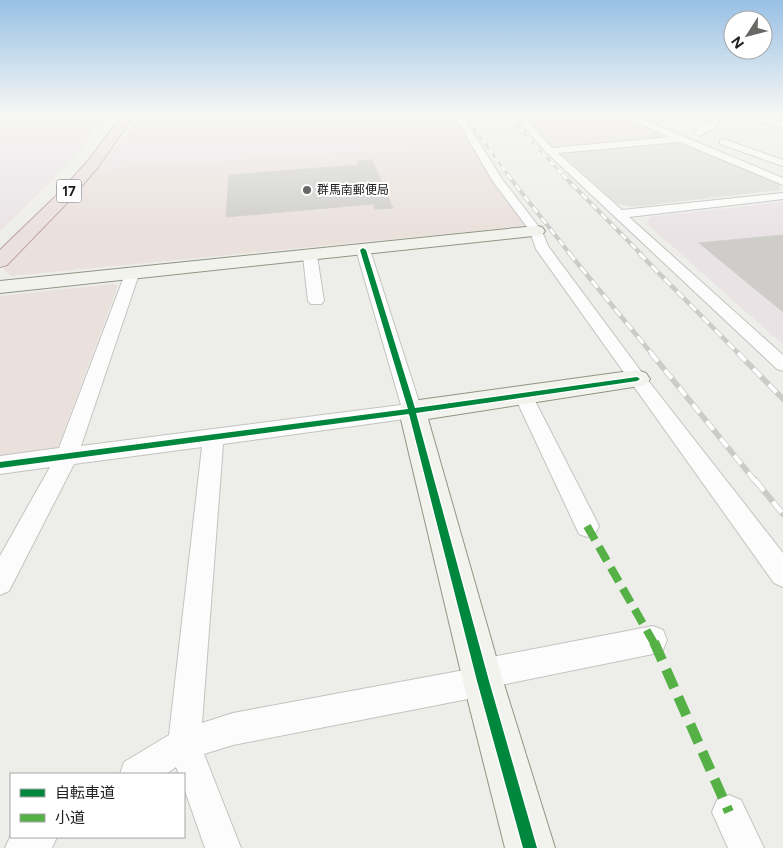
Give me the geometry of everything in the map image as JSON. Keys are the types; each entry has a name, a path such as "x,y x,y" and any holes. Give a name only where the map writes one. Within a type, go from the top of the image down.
{"highway":[{"name":"17","path":"0,242 78,164 87,153"},
{"name":"17","path":"0,261 62,199 101,153"}],"street":[{"path":"481,153 497,180 536,231 541,246 637,379 783,574"},
{"path":"552,153 783,365"},
{"path":"715,153 783,182"},
{"path":"727,158 742,153"},
{"path":"751,153 783,163"},
{"path":"620,214 783,196"},
{"path":"0,287 536,231"},
{"path":"363,250 412,411 482,678 530,848"},
{"path":"310,256 316,301"},
{"path":"0,582 66,456 132,274"},
{"path":"0,465 412,411 637,379"},
{"path":"523,395 587,526"},
{"path":"213,437 184,744 223,848"},
{"path":"138,773 184,744 233,729 482,678 653,640"},
{"path":"729,812 746,848"},
{"path":"23,848 38,838"}],"shaded area":[{"path":"0,153 77,153 67,165 0,231"},
{"path":"111,153 333,153 98,169"},
{"path":"333,153 476,153 494,181 528,226 11,276 3,269 98,169"},
{"path":"706,153 779,184 780,190 632,207 616,203 562,154"},
{"path":"783,202 783,345 647,224 650,217"},
{"path":"112,284 118,286 56,452 0,459 0,296"}],"building":[{"name":"群馬南郵便局","path":"372,160 393,208 375,209 373,204 226,217 229,175 358,165 357,161"},
{"path":"783,235 783,312 699,243"}],"railway":[{"path":"492,153 508,175"},
{"path":"542,153 563,175"},
{"path":"507,174 570,254"},
{"path":"562,174 641,254"},
{"path":"569,253 652,354"},
{"path":"639,253 739,354"},
{"path":"651,353 756,482"},
{"path":"738,353 783,399"},
{"path":"755,480 783,514"}],"marked path":[{"path":"587,526 653,640 729,812"}],"cycle path":[{"path":"0,465 412,411 363,250"},
{"path":"530,848 483,681 412,411 637,379"}],"place":[{"name":"群馬南郵便局","path":"307,190"}]}
